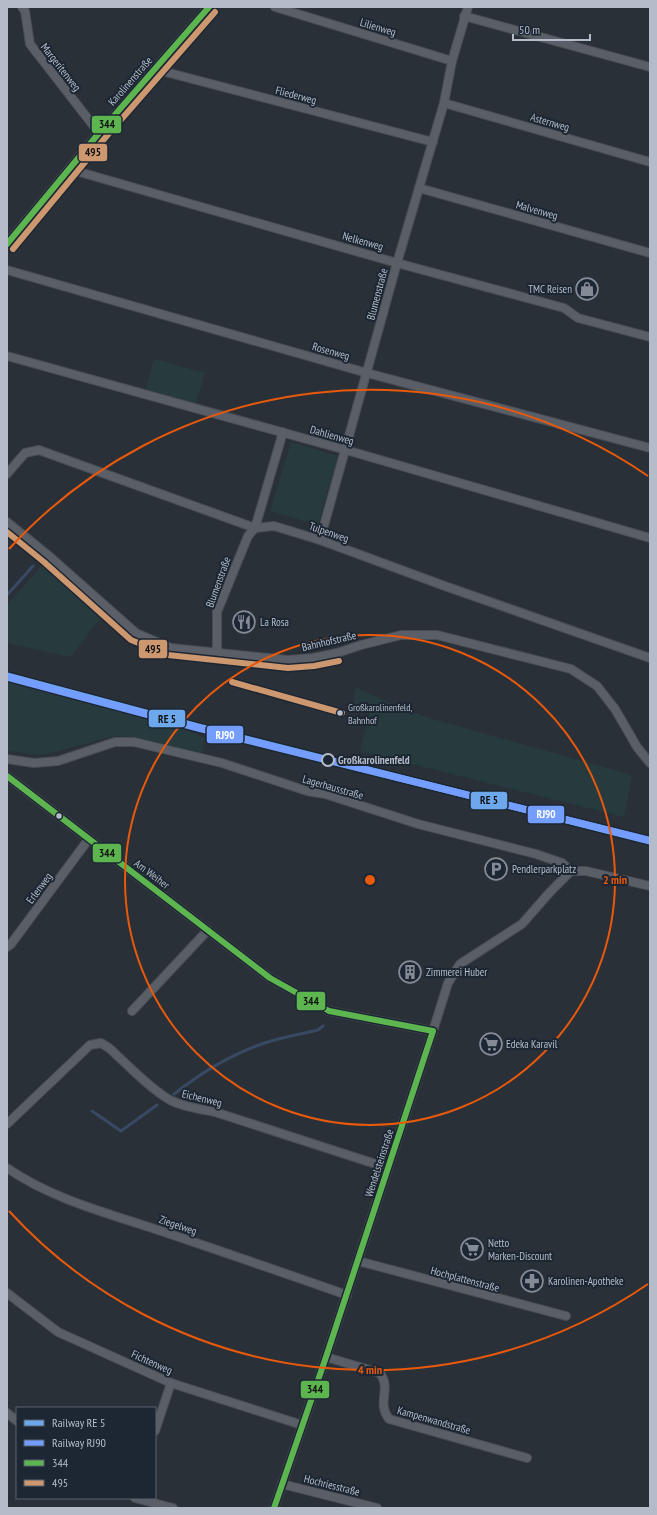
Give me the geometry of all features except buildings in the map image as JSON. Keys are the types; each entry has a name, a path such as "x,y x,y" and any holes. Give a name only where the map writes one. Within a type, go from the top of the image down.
{"street":[{"name":"Karolinenstraße","path":"7,244 99,133 209,7"},
{"name":"Lilienweg","path":"274,7 452,61"},
{"name":"Blumenstraße","path":"320,540 397,263 444,103 452,61 464,16 468,7"},
{"name":"Margeritenweg","path":"26,8 30,44 99,133"},
{"path":"464,16 650,67"},
{"name":"Fliederweg","path":"154,69 433,142"},
{"name":"Asternweg","path":"444,103 650,162"},
{"name":"Nelkenweg","path":"69,169 397,263 564,308 578,318 650,337"},
{"name":"Malvenweg","path":"419,188 650,253"},
{"name":"Rosenweg","path":"7,270 367,373 650,448"},
{"name":"Dahlienweg","path":"7,356 283,432 650,538"},
{"name":"Blumenstraße","path":"217,652 217,612 248,536 255,528 283,432"},
{"name":"Tulpenweg","path":"7,474 26,453 39,450 255,528 274,526 320,540 442,585 650,658"},
{"name":"Bahnhofstraße","path":"7,522 49,556 136,633 171,648 288,660 313,658 337,653 401,635 437,635 571,669 597,686 615,709 637,747 650,763"},
{"name":"Lagerhausstraße","path":"7,759 34,763 58,761 115,742 134,742 230,765 307,791 325,794 418,824 536,854 562,864 571,872"},
{"name":"Am Weiher","path":"7,776 88,840 270,978 329,1011 433,1032"},
{"name":"Erlenweg","path":"7,947 11,944 88,840"},
{"path":"571,872 586,871 650,886"},
{"name":"Wendelsteinstraße","path":"274,1508 358,1261 448,983 460,964 522,924 550,892 571,872"},
{"path":"132,1010 208,930"},
{"name":"Eichenweg","path":"7,1124 90,1045 101,1043 109,1048 159,1093 171,1101 215,1112 388,1168"},
{"name":"Ziegelweg","path":"7,1168 19,1176 64,1198 226,1252 346,1295"},
{"name":"Hochplattenstraße","path":"358,1261 566,1316"},
{"name":"Fichtenweg","path":"7,1292 58,1332 171,1383 302,1425"},
{"name":"Kampenwandstraße","path":"326,1357 380,1373 384,1379 384,1412 389,1418 527,1458"},
{"path":"156,1429 171,1383"},
{"path":"7,1412 16,1420"},
{"name":"Hochriesstraße","path":"282,1484 377,1508"},
{"path":"140,1499 173,1508"}],"green space":[{"path":"154,359 205,373 196,403 146,389"},
{"path":"291,442 338,456 318,525 270,511"},
{"path":"43,564 58,576 101,617 71,657 7,643 7,605"},
{"path":"7,682 180,727 205,738 202,755 136,738 115,736 42,755 7,751"},
{"path":"355,687 394,705 429,718 632,775 624,817 360,751 370,710 354,706"}],"waterway":[{"path":"7,595 33,566"},
{"path":"174,1094 196,1078 230,1057 255,1046 318,1030 323,1026"},
{"path":"92,1111 121,1131 157,1105"}],"transit line":[{"name":"344","path":"7,244 99,133 209,7"},
{"name":"495","path":"13,249 105,138 215,12"},
{"name":"495","path":"7,532 44,562 131,640 168,655 288,668 314,666 339,661"},
{"path":"7,676 198,727 650,841"},
{"name":"495","path":"232,682 342,713"},
{"name":"344","path":"7,776 270,978 329,1011 433,1031"},
{"name":"344","path":"274,1508 326,1357 433,1031"}],"rail line":[{"name":"RJ90","path":"7,677 198,728 648,840"}],"place":[{"name":"TMC Reisen","path":"587,289"},
{"name":"La Rosa","path":"244,622"},
{"name":"Großkarolinenfeld, Bahnhof","path":"340,713"},
{"name":"Großkarolinenfeld","path":"328,760"},
{"name":"Pendlerparkplatz","path":"496,869"},
{"name":"Zimmerei Huber","path":"410,972"},
{"name":"Edeka Karavil","path":"491,1044"},
{"name":"Netto Marken-Discount","path":"472,1249"},
{"name":"Karolinen-Apotheke","path":"532,1281"}]}
